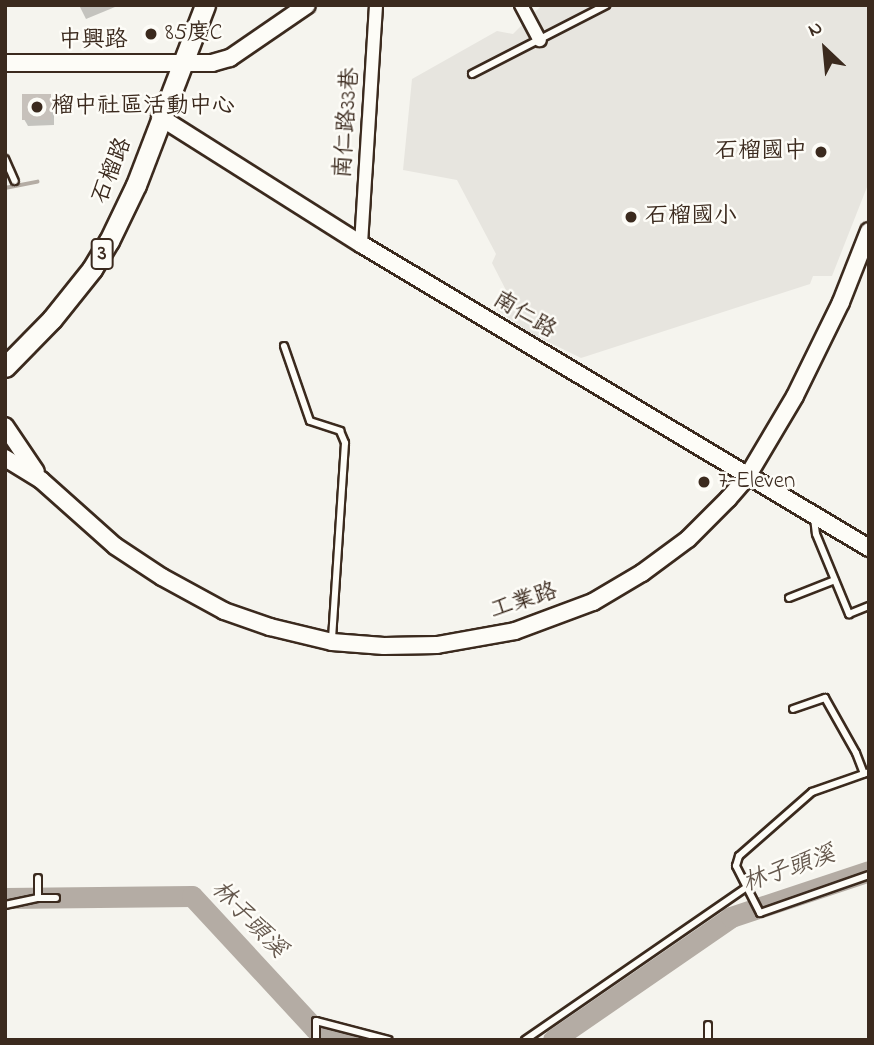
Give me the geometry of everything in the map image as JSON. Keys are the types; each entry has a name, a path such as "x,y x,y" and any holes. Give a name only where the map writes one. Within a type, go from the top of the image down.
{"main road":[{"name":"石榴路","path":"5,366 52,318 92,270 136,185 205,5"}],"street":[{"name":"中興路","path":"5,63 180,65 230,58 307,5"},
{"name":"南仁路33巷","path":"361,244 376,5"},
{"path":"521,5 540,40"},
{"name":"南仁路","path":"160,117 361,244 869,548"},
{"name":"工業路","path":"5,458 41,480 116,546 162,577 225,611 270,627 332,642 398,646 463,642 515,631 567,613 618,588 666,557 709,519 747,477 795,396 869,231"},
{"name":"工業路","path":"5,426 41,480"}],"lane":[{"path":"472,74 606,5"},
{"path":"5,159 15,181"},
{"path":"284,345 310,421 340,431 345,443 332,642"},
{"path":"813,514 816,534 849,614 869,606"},
{"path":"789,598 835,580"},
{"path":"793,709 825,698 866,773 812,792 739,856 736,866 760,913 869,875"},
{"path":"37,878 38,898"},
{"path":"525,1040 748,886"},
{"path":"5,905 38,898 55,898"},
{"path":"316,1040 316,1021 389,1040"},
{"path":"708,1025 708,1040"}],"shaded area":[{"name":"石榴國小","path":"542,5 869,5 869,182 832,276 813,276 810,284 581,358 530,333 496,309 509,296 492,263 496,254 457,180 403,170 412,79 497,31 513,34"}],"building":[{"name":"榴中社區活動中心","path":"22,94 51,94 51,120 22,120"}],"waterway":[{"path":"5,188 37,182"},
{"name":"林子頭溪","path":"553,1040 731,917 869,871"},
{"name":"林子頭溪","path":"5,898 192,896 315,1029 347,1040"}],"place":[{"name":"85度C","path":"151,34"},
{"name":"榴中社區活動中心","path":"37,107"},
{"name":"石榴國中","path":"821,152"},
{"name":"石榴國小","path":"631,217"},
{"name":"7-Eleven","path":"704,482"}]}
